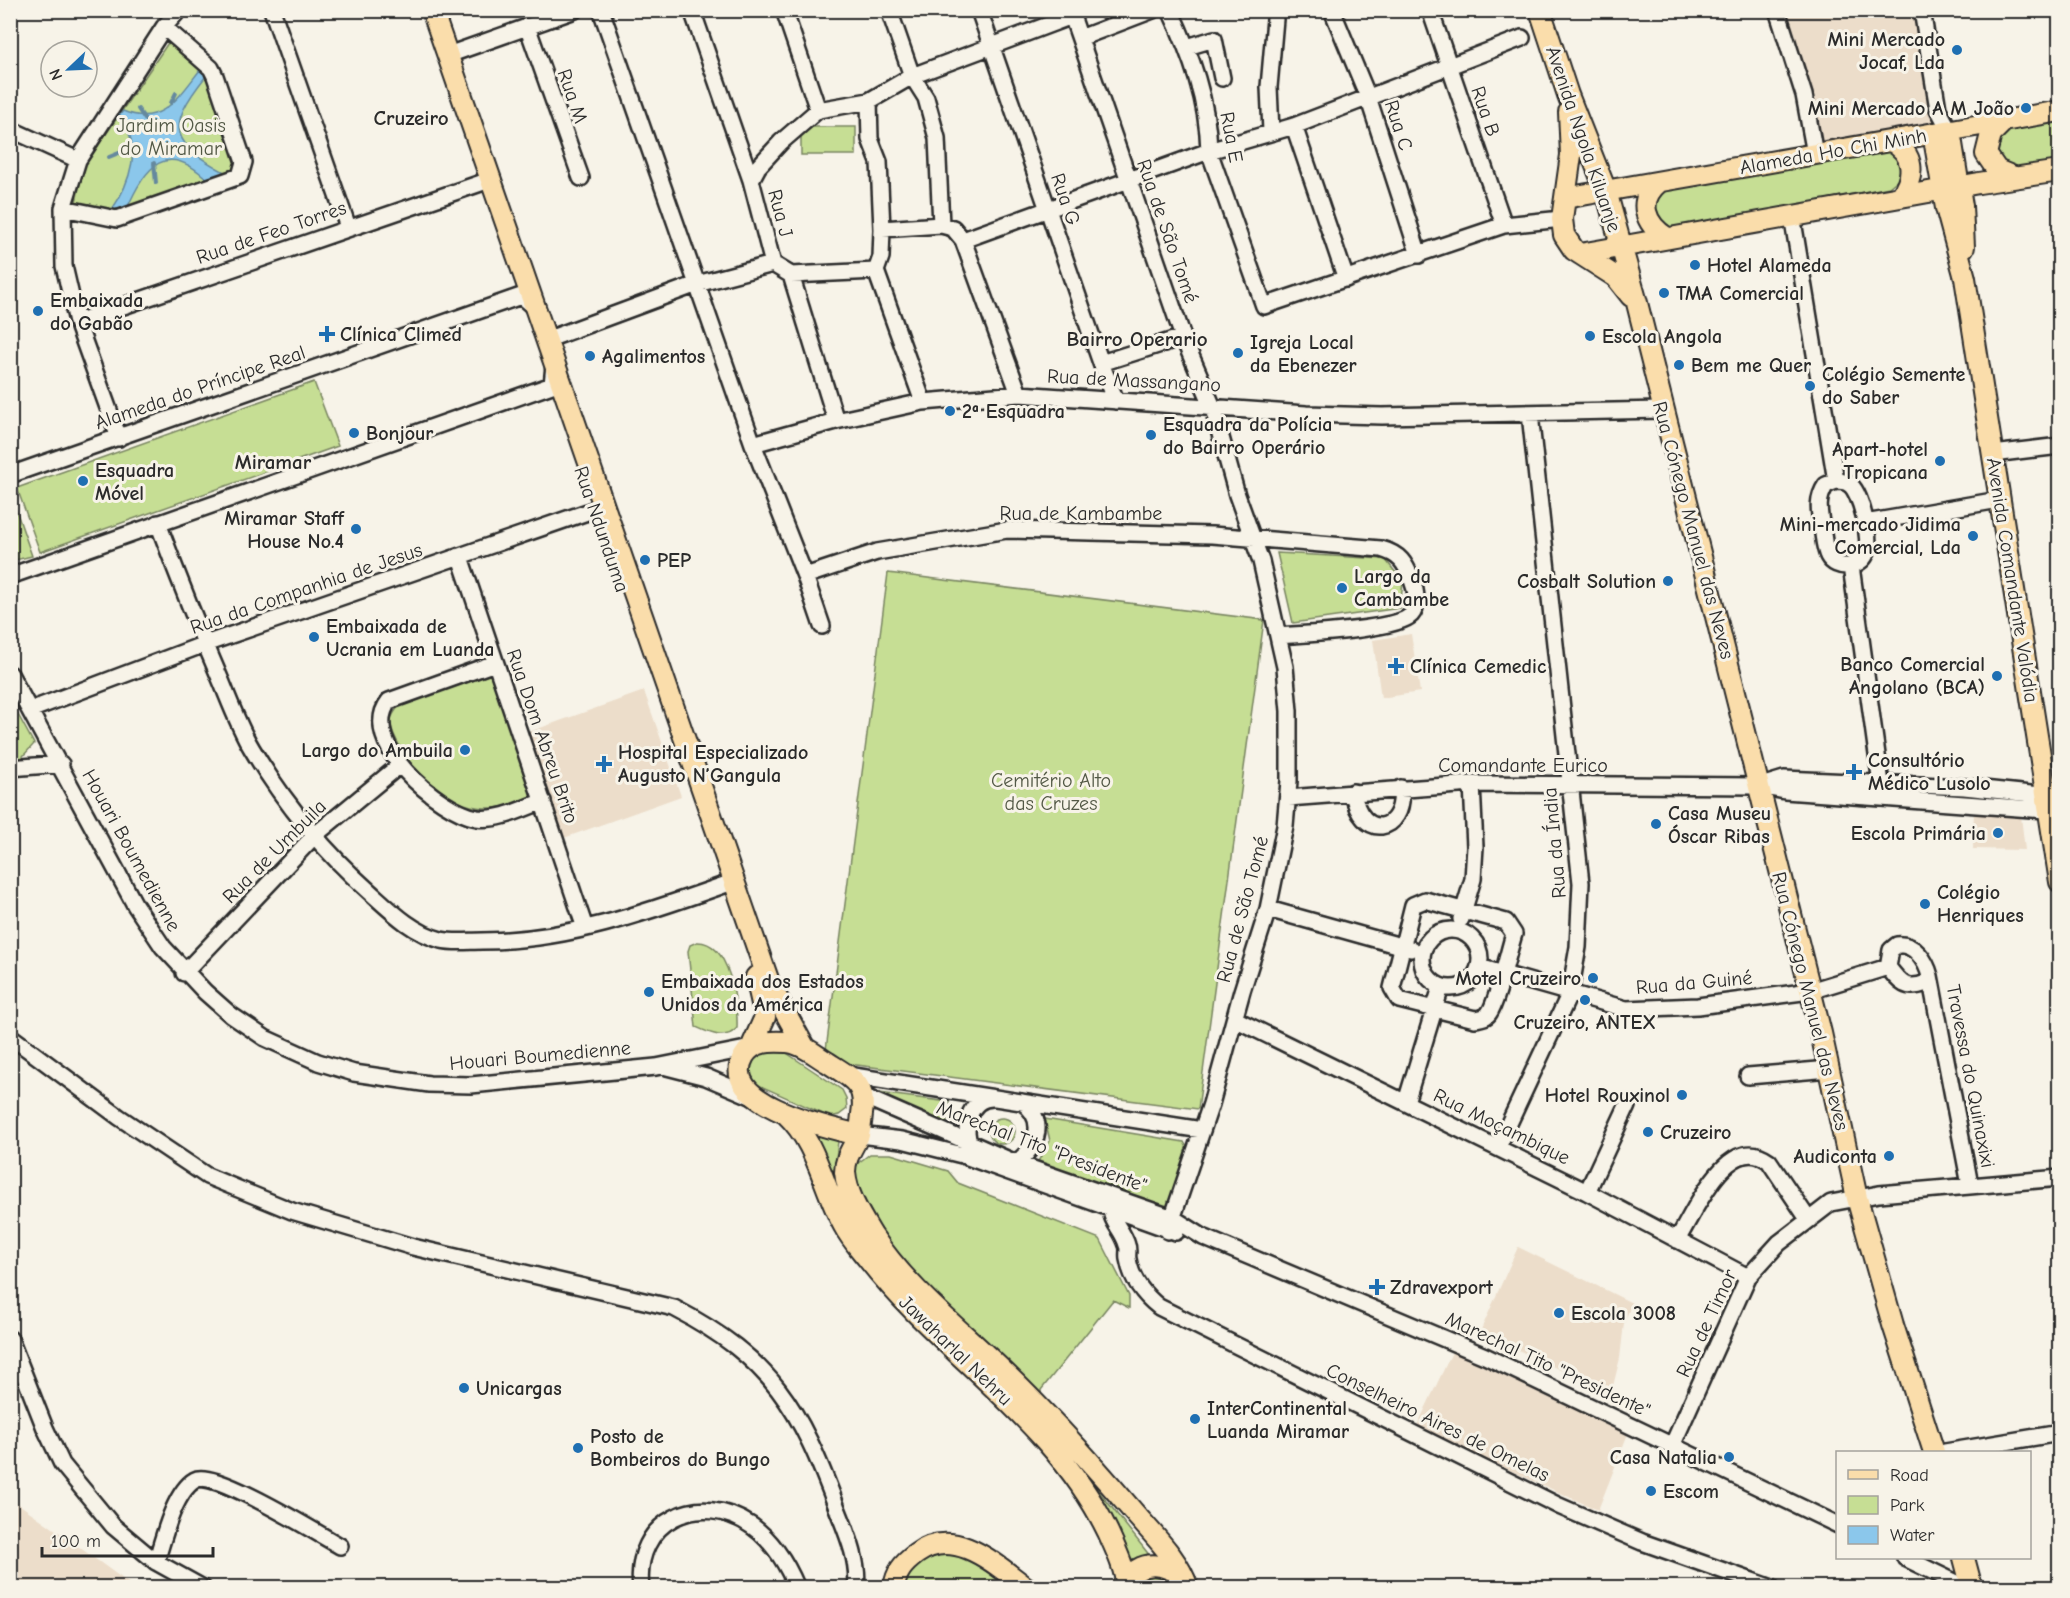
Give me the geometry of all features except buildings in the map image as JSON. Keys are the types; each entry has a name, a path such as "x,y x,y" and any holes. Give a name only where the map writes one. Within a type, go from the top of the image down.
{"main road":[{"name":"Rua Ndunduma","path":"421,10 481,183 555,363 679,724 777,999 805,1048"},
{"name":"Rua Ndunduma","path":"432,10 528,302 552,385 765,1010 761,1027 741,1062 744,1086 753,1097"},
{"name":"Avenida Ngola Kiluanje","path":"1540,10 1568,95 1606,191 1637,303"},
{"path":"1568,95 1571,155 1562,219 1567,244 1616,277 1637,303"},
{"name":"Alameda Ho Chi Minh","path":"1565,198 2060,111"},
{"path":"2004,121 1991,134 1986,154 1997,170 2014,177"},
{"name":"Avenida Comandante Valódia","path":"1942,132 1999,500 2053,803 2060,882"},
{"path":"1891,141 1901,146 1909,158 1910,184 1901,196"},
{"path":"1580,254 1901,196 2060,171"},
{"path":"1659,182 1647,195 1646,212 1649,223 1667,238"},
{"name":"Rua Cónego Manuel das Neves","path":"1637,303 1662,410 1830,1068 1857,1198 1893,1324 1934,1451"},
{"path":"751,1048 767,1041 791,1042 805,1048 846,1075 860,1088 865,1097"},
{"path":"753,1097 784,1112 859,1135"},
{"name":"Jawaharlal Nehru","path":"865,1097 859,1135 847,1156 845,1170 848,1192 859,1213 889,1258 915,1288 1074,1441 1160,1542 1187,1583"},
{"name":"Jawaharlal Nehru","path":"784,1112 810,1143 844,1227 869,1260 895,1291 1023,1417 1073,1474 1100,1517 1122,1565 1127,1585"},
{"path":"894,1587 899,1570 919,1552 935,1545 953,1543 982,1554 1027,1587"},
{"path":"1965,1559 1972,1587"},
{"path":"1127,1585 1133,1574 1151,1564 1173,1569 1187,1583"}],"street":[{"path":"119,438 77,322 64,266 63,208 78,160 164,27 178,10"},
{"path":"272,10 348,227"},
{"path":"448,55 575,10"},
{"path":"601,10 753,444 805,576 822,626"},
{"name":"Rua J","path":"692,10 751,180 773,264 791,275"},
{"path":"784,10 818,110"},
{"path":"889,10 912,76 926,98 937,138 941,225"},
{"name":"Rua G","path":"979,10 1116,401"},
{"path":"1080,38 1153,10"},
{"name":"Rua E","path":"1170,10 1187,47 1203,99 1209,151 1264,306 1346,279"},
{"name":"Rua C","path":"1332,10 1368,98 1419,255"},
{"name":"Rua B","path":"1430,10 1504,225"},
{"path":"1777,10 1804,96 1815,154"},
{"name":"Avenida Comandante Valódia","path":"1922,10 1942,132"},
{"path":"751,180 758,166 781,142 818,110 869,101 912,76 1071,13"},
{"name":"Rua de São Tomé","path":"1071,13 1184,337 1212,405 1237,495 1254,539 1279,636 1289,711 1285,826 1268,909 1202,1130 1170,1224"},
{"path":"1271,132 1269,87 1275,19"},
{"name":"Rua M","path":"527,26 581,178"},
{"path":"63,208 117,219 240,176 244,162 211,68 164,27"},
{"path":"963,240 1209,151 1294,126 1522,38"},
{"path":"1187,47 1215,39 1222,78"},
{"path":"869,101 870,139 880,170 881,257 876,271 922,402"},
{"path":"1294,126 1346,279 1504,225 1562,219"},
{"path":"10,129 78,160"},
{"name":"Rua de Feo Torres","path":"77,322 481,183"},
{"path":"1792,215 1836,481"},
{"path":"882,230 941,225 953,228 963,240 1019,394"},
{"path":"546,340 697,284 773,264"},
{"path":"836,421 791,275 876,271"},
{"name":"Alameda do Príncipe Real","path":"10,475 528,302"},
{"path":"1101,363 1184,337"},
{"path":"11,576 552,385 555,363"},
{"name":"Rua de Massangano","path":"753,444 836,421 922,402 1019,394 1212,405 1306,414 1382,416 1662,410"},
{"name":"Rua da Índia","path":"1498,1147 1570,993 1578,947 1581,883 1530,414"},
{"path":"1993,454 2060,446"},
{"path":"1836,481 1850,484 1854,489 1865,523 1868,549 1862,561 1851,566 1843,566 1831,561 1825,544 1818,502 1826,485 1836,481"},
{"path":"1865,523 1999,500"},
{"name":"Rua da Companhia de Jesus","path":"30,710 205,644 596,509"},
{"path":"158,523 205,644 251,748 315,835 351,875 401,919 422,933 442,940 506,941 585,928 636,916 724,885"},
{"name":"Rua de Kambambe","path":"805,576 877,552 1007,530 1212,535 1382,549 1394,553 1404,562 1414,584 1417,605 1404,621 1376,627 1279,636"},
{"name":"Rua Dom Abreu Brito","path":"460,557 585,928"},
{"path":"1851,566 1882,790"},
{"path":"495,663 389,701 381,711 380,724 400,765 427,791 463,814 495,818 543,801"},
{"name":"Houari Boumedienne","path":"10,674 61,764 135,905 163,947 184,973 231,1015 265,1038 318,1062 372,1077 429,1084 471,1084 664,1066"},
{"path":"10,768 61,764"},
{"name":"Rua de Umbuila","path":"184,973 315,835 400,765"},
{"path":"1458,931 1473,879 1475,847 1472,784"},
{"name":"Comandante Eurico","path":"1287,798 1472,784 1758,786 1785,791 1882,790 2053,803"},
{"path":"1353,792 1360,817 1373,825 1381,825 1394,819 1399,813 1402,806 1401,788"},
{"path":"1425,900 1464,910 1506,922 1514,934 1489,1013 1483,1018 1475,1019 1399,1000 1392,988 1413,905 1425,900"},
{"path":"1268,909 1422,952"},
{"path":"1448,930 1458,931 1473,940 1478,948 1479,968 1468,983 1460,987 1441,987 1433,983 1423,969 1422,952 1432,936 1448,930"},
{"path":"1902,944 1921,957 1927,964 1930,976 1926,983 1910,988 1900,983 1888,967 1891,950 1902,944"},
{"name":"Rua da Guiné","path":"1479,968 1626,1009 1698,1006 1810,991 1888,967"},
{"name":"Travessa do Quinaxixi","path":"1930,976 1971,1185"},
{"path":"1406,1102 1441,987"},
{"name":"Rua Moçambique","path":"1234,1019 1498,1147 1748,1277"},
{"path":"10,1036 119,1116 207,1176 292,1211 391,1241 674,1308 710,1327 757,1364 778,1389 813,1444 855,1563 856,1587"},
{"path":"664,1066 751,1048"},
{"path":"664,1066 706,1077 753,1097"},
{"path":"1748,1076 1830,1068"},
{"name":"Marechal Tito \"Presidente\"","path":"846,1075 1202,1130"},
{"name":"Marechal Tito \"Presidente\"","path":"865,1097 969,1144 1111,1203"},
{"path":"978,1162 969,1144 967,1123 970,1113 986,1098 996,1097"},
{"path":"1001,1170 1026,1157 1037,1137 1034,1114 1022,1102"},
{"path":"1587,1192 1626,1106"},
{"name":"Marechal Tito \"Presidente\"","path":"859,1135 902,1140 978,1162 1111,1203 1203,1237 1485,1356 1836,1524"},
{"path":"1677,1240 1725,1165 1746,1155 1762,1155 1769,1161 1808,1219"},
{"name":"Rua de Timor","path":"1672,1446 1748,1277 1779,1243 1831,1203 1971,1185 2060,1178"},
{"name":"Conselheiro Aires de Omelas","path":"1111,1203 1114,1225 1127,1245 1128,1261 1134,1277 1158,1307 1559,1506 1642,1542 1772,1587"},
{"path":"1127,1245 1143,1214"},
{"path":"10,1339 45,1428 62,1464 113,1526 156,1562 204,1587"},
{"path":"1951,1451 2060,1432"},
{"path":"156,1562 175,1506 194,1480 203,1477 238,1489 340,1546"},
{"path":"641,1587 640,1567 658,1528 682,1513 706,1511 735,1517 766,1538 779,1553 797,1587"},
{"path":"1909,1559 1967,1587"}],"shaded area":[{"path":"1777,11 1922,11 1938,109 1933,133 1815,154"},
{"name":"Clínica Cemedic","path":"1411,634 1420,692 1381,698 1373,640"},
{"name":"Hospital Especializado Augusto N’Gangula","path":"644,691 681,796 564,838 526,733"},
{"name":"Escola Primária","path":"1974,808 2021,816 2025,850 1973,849"},
{"name":"Escola 3008","path":"1518,1247 1632,1303 1624,1323 1620,1358 1611,1394 1480,1332"},
{"path":"1454,1348 1629,1431 1598,1510 1416,1428"},
{"path":"10,1498 46,1523 134,1587 11,1587"}],"green space":[{"name":"Jardim Oasis do Miramar","path":"170,40 212,78 239,163 237,170 110,216 75,207 83,168"},
{"path":"2059,121 2059,163 2014,170 2001,167 1994,145 2007,130"},
{"path":"801,127 856,127 856,155 801,155"},
{"path":"1890,148 1903,164 1900,178 1889,187 1672,229 1665,228 1655,220 1655,197 1666,188"},
{"path":"314,382 338,446 40,552 17,488"},
{"path":"10,493 32,556 11,561 10,561"},
{"path":"1277,553 1385,559 1403,582 1400,608 1293,623"},
{"name":"Cemitério Alto das Cruzes","path":"888,573 1264,620 1198,1109 849,1064 826,1050"},
{"path":"490,674 533,797 503,807 484,808 457,801 444,794 421,775 404,753 393,733 391,722 398,707"},
{"path":"10,700 34,744 14,766 10,765"},
{"path":"697,942 708,944 717,952 730,976 736,1004 737,1028 728,1034 717,1035 696,1027 688,951 690,945"},
{"path":"779,1048 842,1090 846,1098 847,1109 839,1115 830,1117 754,1083 747,1073 754,1052"},
{"path":"864,1091 949,1102 946,1126"},
{"path":"1002,1118 1011,1122 1015,1131 1011,1140 1002,1144 993,1140 989,1131 993,1122"},
{"path":"1045,1119 1184,1142 1190,1153 1172,1205 1162,1212 1037,1163 1050,1141"},
{"path":"813,1133 838,1141 834,1176 846,1210 979,1362 1072,1457 1154,1561 1134,1570 1101,1512 850,1223"},
{"path":"870,1154 891,1154 948,1171 958,1183 1100,1239 1129,1296 1129,1308 1113,1300 1041,1390 1042,1403 889,1254 854,1188 854,1166"},
{"path":"952,1553 971,1561 1008,1587 964,1584 945,1588 901,1587 909,1572 921,1562 935,1556"},
{"path":"1155,1575 1166,1576 1179,1588 1138,1588 1144,1579"}],"water":[{"path":"200,70 206,76 184,109 179,122 180,133 185,143 195,153 228,174 209,181 194,168 181,162 169,160 158,163 141,181 126,211 111,211 124,189 132,164 133,151 126,128 117,118 123,111 136,115 148,115 168,107"}],"waterway":[{"path":"171,103 176,93"},
{"path":"138,109 146,121"},
{"path":"109,157 136,146"},
{"path":"184,146 198,148"},
{"path":"154,163 156,183"}],"place":[{"name":"Mini Mercado Jocaf, Lda","path":"1957,50"},
{"name":"Mini Mercado A M João","path":"2026,108"},
{"name":"Hotel Alameda","path":"1695,265"},
{"name":"TMA Comercial","path":"1664,293"},
{"name":"Embaixada do Gabão","path":"38,311"},
{"name":"Clínica Climed","path":"327,334"},
{"name":"Escola Angola","path":"1590,336"},
{"name":"Igreja Local da Ebenezer","path":"1238,353"},
{"name":"Agalimentos","path":"590,356"},
{"name":"Bem me Quer","path":"1679,365"},
{"name":"Colégio Semente do Saber","path":"1810,386"},
{"name":"2ª Esquadra","path":"950,411"},
{"name":"Bonjour","path":"354,433"},
{"name":"Esquadra da Polícia do Bairro Operário","path":"1151,435"},
{"name":"Apart-hotel Tropicana","path":"1940,461"},
{"name":"Esquadra Móvel","path":"83,481"},
{"name":"Miramar Staff House No.4","path":"356,529"},
{"name":"Mini-mercado Jidima Comercial, Lda","path":"1973,536"},
{"name":"PEP","path":"645,560"},
{"name":"Cosbalt Solution","path":"1668,581"},
{"name":"Largo da Cambambe","path":"1342,588"},
{"name":"Embaixada de Ucrania em Luanda","path":"314,637"},
{"name":"Clínica Cemedic","path":"1396,666"},
{"name":"Banco Comercial Angolano (BCA)","path":"1997,676"},
{"name":"Largo do Ambuila","path":"465,750"},
{"name":"Hospital Especializado Augusto N’Gangula","path":"604,764"},
{"name":"Consultório Médico Lusolo","path":"1854,772"},
{"name":"Casa Museu Óscar Ribas","path":"1656,824"},
{"name":"Escola Primária","path":"1998,833"},
{"name":"Colégio Henriques","path":"1925,904"},
{"name":"Motel Cruzeiro","path":"1593,978"},
{"name":"Embaixada dos Estados Unidos da América","path":"649,992"},
{"name":"Cruzeiro, ANTEX","path":"1585,1000"},
{"name":"Hotel Rouxinol","path":"1682,1095"},
{"name":"Cruzeiro","path":"1648,1132"},
{"name":"Audiconta","path":"1889,1156"},
{"name":"Zdravexport","path":"1377,1287"},
{"name":"Escola 3008","path":"1559,1313"},
{"name":"Unicargas","path":"464,1388"},
{"name":"InterContinental Luanda Miramar","path":"1195,1419"},
{"name":"Posto de Bombeiros do Bungo","path":"578,1448"},
{"name":"Casa Natalia","path":"1729,1457"},
{"name":"Escom","path":"1651,1491"}],"district":[{"name":"Cruzeiro","path":"411,118"},
{"name":"Bairro Operario","path":"1137,339"},
{"name":"Miramar","path":"273,462"}]}
